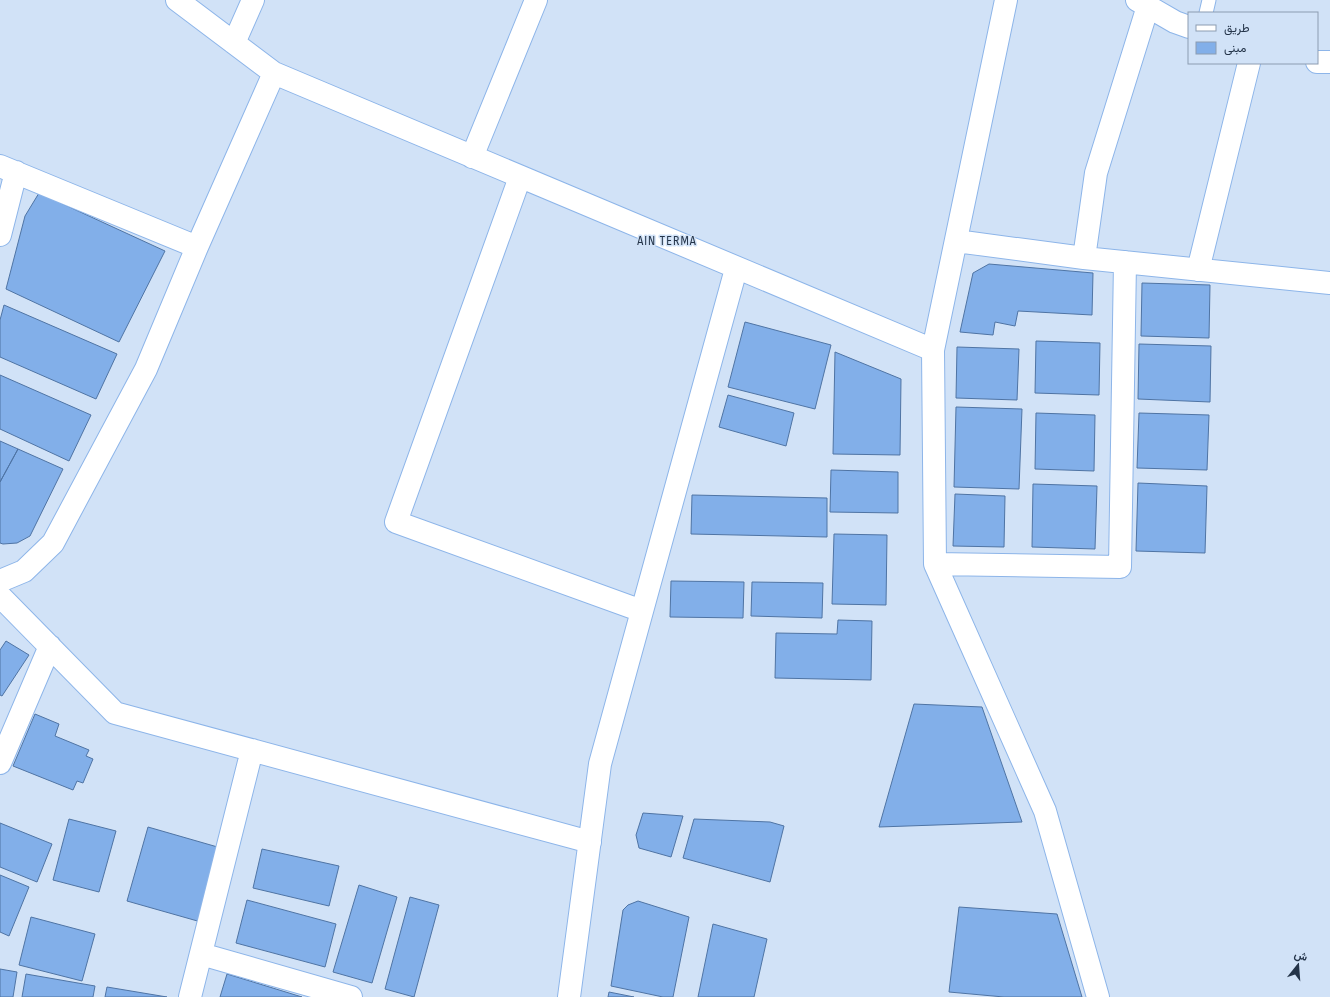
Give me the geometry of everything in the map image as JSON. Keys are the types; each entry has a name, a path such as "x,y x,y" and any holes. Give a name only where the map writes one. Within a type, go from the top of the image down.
{"street":[{"path":"177,0 274,74 736,269 933,350"},
{"path":"234,43 253,0"},
{"path":"472,157 536,0"},
{"path":"1006,0 933,350 935,564 1045,811 1098,997"},
{"path":"1084,258 1096,173 1142,3 1175,22 1188,27"},
{"path":"1318,62 1330,62"},
{"path":"1198,270 1249,64"},
{"path":"0,581 24,571 53,544 146,370 197,247 274,74"},
{"path":"0,235 8,169 197,247"},
{"path":"520,177 396,522 642,611"},
{"path":"956,241 1084,258 1330,283"},
{"path":"935,564 1120,567 1125,262"},
{"path":"569,997 600,764 736,269"},
{"path":"0,596 115,713 590,842"},
{"path":"0,764 50,646"},
{"path":"190,997 252,750"},
{"path":"201,954 351,997"}],"lane":[{"path":"1206,12 1209,0"}],"building":[{"path":"39,193 165,251 119,342 6,289 25,216"},
{"path":"989,264 1093,273 1092,315 1018,311 1015,326 995,322 993,335 960,332 973,273"},
{"path":"1142,283 1210,285 1209,338 1141,336"},
{"path":"4,305 117,354 96,399 0,357 0,320"},
{"path":"745,322 831,345 815,409 728,387"},
{"path":"1036,341 1100,343 1099,395 1035,393"},
{"path":"1139,344 1211,346 1210,402 1138,399"},
{"path":"957,347 1019,349 1017,400 956,398"},
{"path":"835,352 901,379 900,455 833,454"},
{"path":"0,375 91,415 69,461 0,429"},
{"path":"728,395 794,413 786,446 719,427"},
{"path":"956,407 1022,409 1019,489 954,487"},
{"path":"1036,413 1095,415 1094,471 1035,469"},
{"path":"1139,413 1209,415 1207,470 1137,468"},
{"path":"0,441 18,449 0,482"},
{"path":"18,449 63,469 30,536 17,543 3,544 0,543 0,482"},
{"path":"831,470 898,472 898,513 830,512"},
{"path":"1138,483 1207,486 1205,553 1136,551"},
{"path":"1033,484 1097,486 1095,549 1032,547"},
{"path":"955,494 1005,496 1004,547 953,546"},
{"path":"692,495 827,498 827,537 691,534"},
{"path":"834,534 887,535 886,605 832,604"},
{"path":"671,581 744,582 743,618 670,617"},
{"path":"752,582 823,583 822,618 751,616"},
{"path":"838,620 872,621 871,680 775,678 776,633 837,634"},
{"path":"6,641 29,655 2,696 0,695 0,650"},
{"path":"914,704 982,707 1022,822 879,827"},
{"path":"35,714 59,724 55,736 89,750 86,756 93,759 83,783 77,781 73,790 13,766"},
{"path":"643,813 683,816 671,857 639,848 636,835"},
{"path":"69,819 116,831 99,892 53,880"},
{"path":"694,819 770,822 784,826 770,882 683,858"},
{"path":"0,823 52,844 37,882 0,867"},
{"path":"148,827 221,848 201,922 127,901"},
{"path":"262,849 339,866 329,906 253,888"},
{"path":"0,875 29,887 9,936 0,932"},
{"path":"359,885 397,897 372,983 333,972"},
{"path":"410,897 439,905 414,997 385,989"},
{"path":"247,900 336,924 325,967 236,943"},
{"path":"638,901 689,917 673,997 663,997 611,986 623,910 628,905"},
{"path":"959,907 1057,914 1082,997 1004,997 949,992"},
{"path":"31,917 95,934 82,981 19,965"},
{"path":"713,924 767,939 754,997 698,997"},
{"path":"0,969 17,972 13,997 0,997"},
{"path":"26,974 95,986 93,997 22,997"},
{"path":"227,974 302,997 220,997"},
{"path":"107,987 167,997 105,997"},
{"path":"609,992 634,997 608,997"}],"district":[{"name":"AIN TERMA","path":"667,240"}]}
